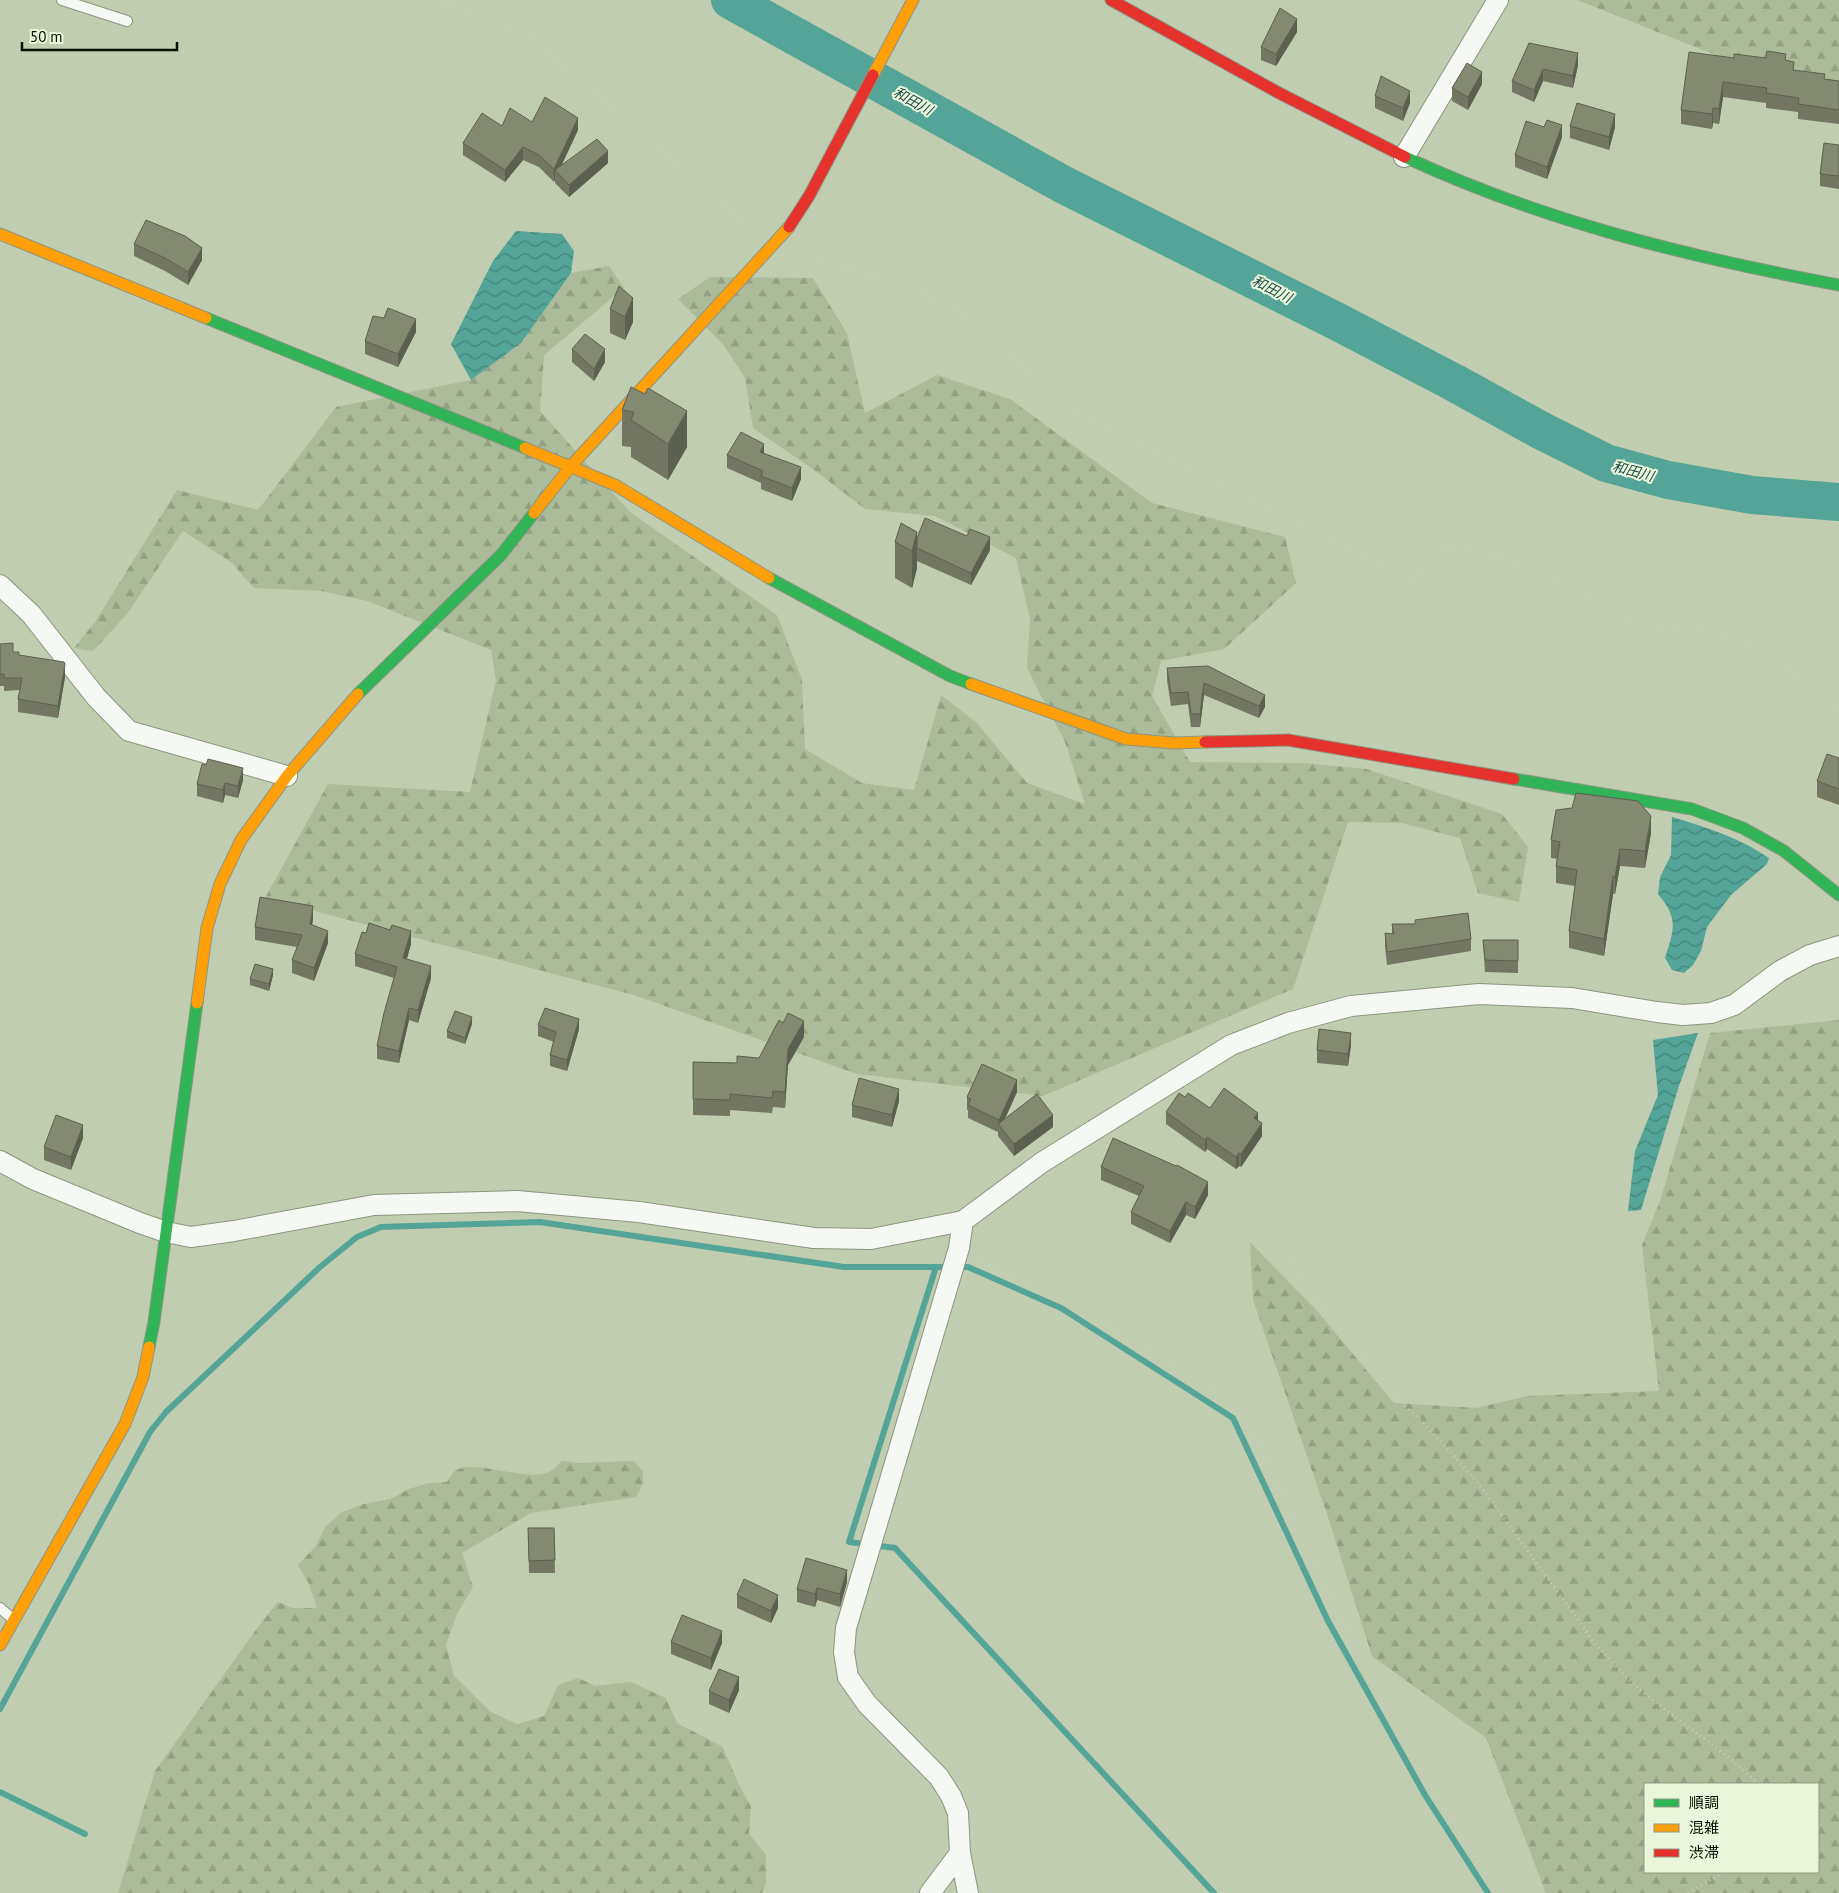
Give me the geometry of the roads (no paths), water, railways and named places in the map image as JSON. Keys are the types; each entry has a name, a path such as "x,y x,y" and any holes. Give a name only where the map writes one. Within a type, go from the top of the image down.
{"street":[{"path":"0,1645 126,1424 143,1377 154,1322 207,928 220,884 242,840 287,776 356,696 500,555 570,466 788,229 810,196 913,0"},
{"path":"1111,0 1299,105 1379,146 1498,197 1578,224 1674,252 1839,285"},
{"path":"1404,157 1498,0"},
{"path":"0,234 615,485 749,567 950,676 1126,739 1174,743 1288,740 1692,810 1743,828 1784,851 1839,895"},
{"path":"0,585 31,614 96,697 129,731 287,776"},
{"path":"0,1161 33,1179 166,1232 191,1237 374,1205 517,1201 639,1212 814,1238 870,1239 963,1221 1041,1163 1231,1045 1288,1023 1351,1006 1479,994 1572,998 1683,1015 1711,1013 1734,1005 1780,971 1810,956 1839,946"},
{"path":"963,1221 959,1248 846,1628 844,1652 848,1677 867,1704 939,1777 951,1796 958,1813 960,1853 968,1893"},
{"path":"930,1893 960,1853"}],"lane":[{"path":"62,0 128,21"},
{"path":"0,1608 14,1619"}],"water":[{"path":"516,231 562,234 574,251 571,273 521,343 471,380 451,344 493,261"},
{"path":"1672,817 1734,839 1769,858 1767,864 1731,895 1707,927 1701,951 1693,965 1684,973 1672,970 1665,958 1673,924 1669,910 1658,894 1660,877 1671,855"},
{"path":"1698,1033 1679,1086 1641,1210 1628,1211 1635,1151 1658,1095 1653,1040"}],"waterway":[{"name":"和田川","path":"730,0 1064,185 1338,322 1606,463 1668,480 1752,495 1839,502"},
{"path":"0,1709 150,1432 166,1412 320,1267 357,1237 381,1227 540,1222 844,1267 968,1267 1061,1308 1233,1418 1328,1621 1425,1795 1488,1893"},
{"path":"936,1267 849,1542 895,1548 1214,1893"},
{"path":"0,1792 85,1834"}]}
